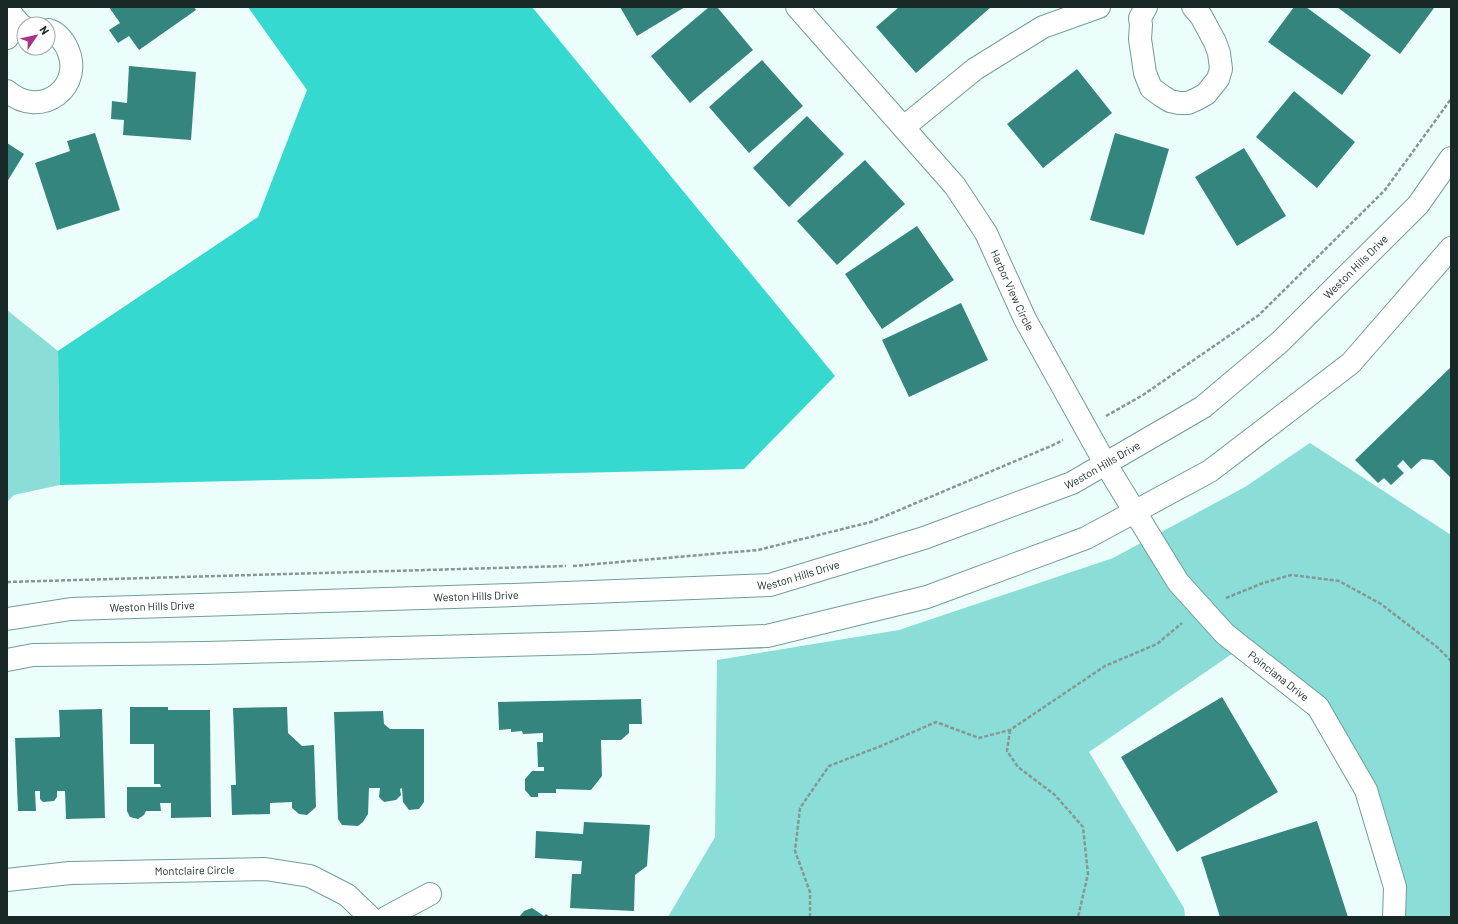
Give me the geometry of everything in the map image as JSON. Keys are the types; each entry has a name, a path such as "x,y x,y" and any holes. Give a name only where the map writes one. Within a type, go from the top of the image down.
{"street":[{"name":"Harbor View Circle","path":"797,7 955,186 986,233 1025,319 1105,464"},
{"path":"904,127 975,69 1043,27 1099,7"},
{"path":"1146,7 1140,18 1140,39 1145,73 1151,88 1170,101 1179,103 1188,103 1206,94 1218,79 1220,69 1219,53 1215,42 1201,16 1193,7"},
{"path":"7,9 16,27"},
{"path":"7,91 15,98 29,103 44,102 58,94 67,83 72,69 70,54 63,41 56,35"},
{"name":"Weston Hills Drive","path":"7,619 71,609 506,596 770,585 924,538 1072,483 1203,407 1280,342 1418,205 1451,158"},
{"path":"7,660 33,656 587,644 767,636 927,597 1086,538 1210,471 1351,363 1451,248"},
{"name":"Poinciana Drive","path":"1105,464 1178,582 1225,634 1318,707 1366,790 1395,887 1394,917"},
{"name":"Montclaire Circle","path":"7,880 70,873 265,869 310,876 347,895 370,917"},
{"path":"387,917 430,894"}],"path":[{"path":"7,582 574,566 758,550 871,522 1051,446 1085,428 1143,395 1259,315 1385,190 1451,99"},
{"path":"810,917 810,892 795,851 800,808 829,766 881,746 936,722 980,738 1010,730 1105,666 1157,644 1201,607 1263,583 1291,576 1339,581 1381,604 1437,647 1451,661"},
{"path":"1010,730 1007,751 1018,767 1055,795 1083,827 1088,874 1078,917"}],"shaded area":[{"path":"248,7 532,7 835,376 744,469 60,485 58,351 258,217 307,90"},
{"path":"7,310 58,351 60,485 14,495 7,502"},
{"path":"1310,443 1451,535 1451,917 1394,917 1366,790 1318,707 1242,647 1089,752 1184,908 1185,917 668,917 715,837 717,660 899,630 1113,558 1245,487"}],"building":[{"path":"109,7 194,7 196,10 139,50 129,36 118,43 109,30 120,23"},
{"path":"620,7 685,7 637,36"},
{"path":"709,7 717,7 753,50 690,103 651,56"},
{"path":"899,7 991,7 916,73 876,27"},
{"path":"1294,7 1306,7 1371,55 1342,95 1268,42"},
{"path":"1337,7 1433,7 1434,8 1400,54"},
{"path":"762,60 803,106 749,153 709,107"},
{"path":"129,66 196,72 191,140 123,135 124,120 111,119 112,101 127,103"},
{"path":"1077,69 1112,113 1043,168 1007,124"},
{"path":"1294,91 1355,142 1317,188 1256,137"},
{"path":"807,116 844,154 789,207 753,168"},
{"path":"95,133 120,210 57,230 35,163 70,151 67,141"},
{"path":"1115,133 1169,149 1144,235 1090,220"},
{"path":"7,143 24,154 7,182"},
{"path":"1244,148 1286,216 1237,246 1195,177"},
{"path":"865,160 905,204 837,265 797,221"},
{"path":"917,226 954,280 882,329 845,274"},
{"path":"961,303 988,360 909,397 882,340"},
{"path":"1451,367 1451,478 1433,460 1422,459 1411,469 1403,460 1397,466 1404,473 1391,485 1384,478 1378,483 1355,460"},
{"path":"1222,697 1278,792 1177,852 1121,757"},
{"path":"641,699 642,724 629,724 629,733 621,740 601,740 602,776 591,790 556,789 556,793 538,793 538,797 531,797 525,790 525,779 532,771 544,771 544,767 538,767 537,742 543,742 543,733 523,734 522,731 511,732 511,729 499,730 498,702"},
{"path":"130,707 168,707 168,710 210,710 211,817 171,818 171,803 160,803 161,811 146,811 144,815 138,819 130,817 127,811 127,787 161,787 160,784 154,784 154,744 130,744"},
{"path":"287,707 288,733 302,746 314,745 316,807 307,815 299,814 292,808 292,802 270,803 270,814 232,815 231,785 236,785 233,708"},
{"path":"102,709 105,818 66,819 65,791 57,791 57,797 54,801 43,802 40,799 40,791 35,791 36,811 18,811 15,738 60,737 59,710"},
{"path":"383,711 384,724 390,729 424,729 424,802 419,809 409,810 403,802 402,788 400,789 401,795 396,800 384,802 379,797 380,788 369,788 368,814 363,822 358,826 342,825 338,819 334,712"},
{"path":"1317,821 1348,917 1220,917 1201,857"},
{"path":"584,822 650,825 647,866 635,875 634,911 570,908 572,874 581,874 582,861 535,858 536,831 583,834"},
{"path":"532,908 544,916 546,914 550,917 519,917 524,911"}]}
